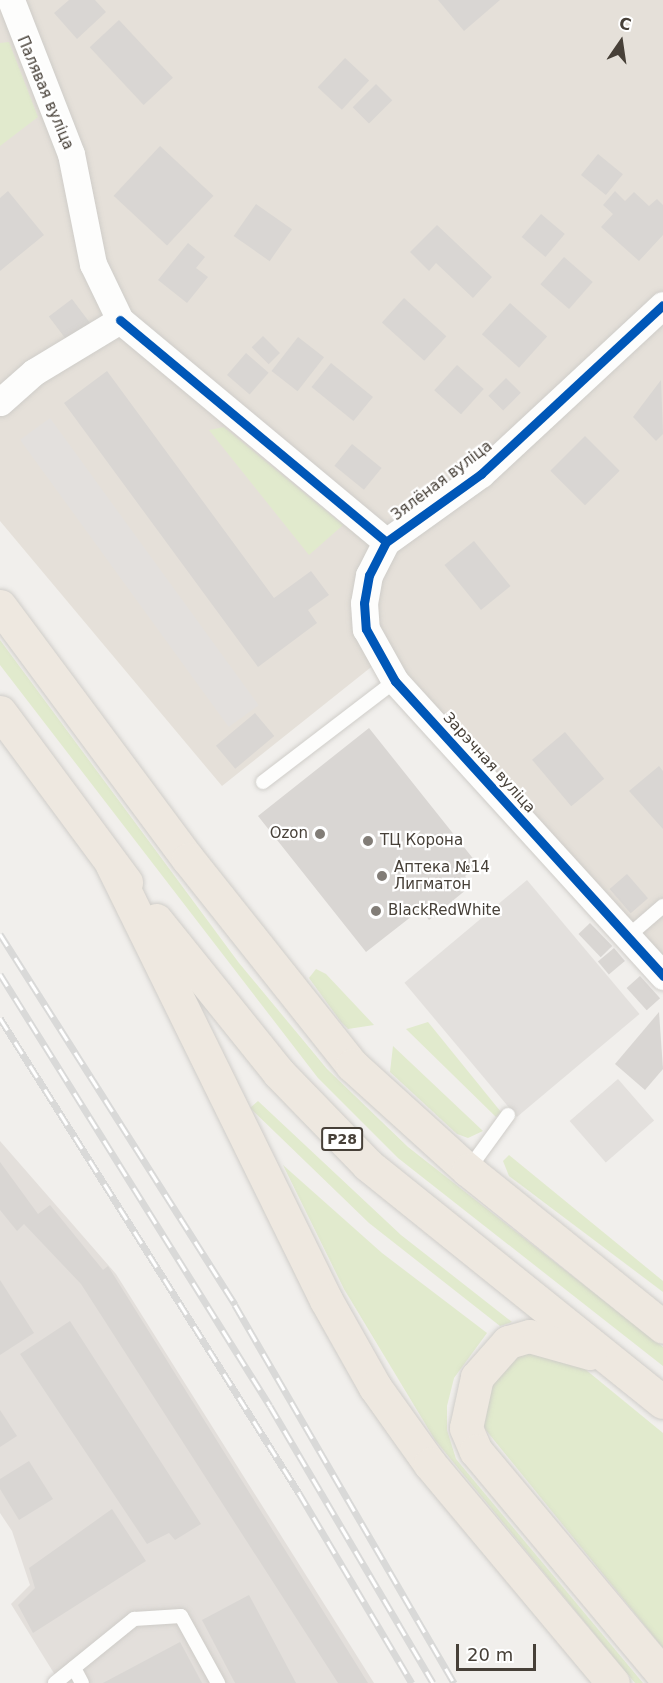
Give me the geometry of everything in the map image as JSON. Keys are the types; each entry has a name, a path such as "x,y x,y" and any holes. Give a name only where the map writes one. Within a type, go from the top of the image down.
{"highway":[{"path":"0,606 188,859 352,1065 468,1170 599,1273 663,1327"},
{"name":"Р28","path":"0,712 112,865 278,1072 368,1166 663,1402"},
{"name":"Р28","path":"112,865 326,1300 375,1387 430,1464 613,1683"},
{"path":"599,1273 663,1301"},
{"name":"Р28","path":"619,1365 563,1342 529,1336 508,1342 477,1377 466,1428 476,1451 663,1675"}],"street":[{"name":"Палявая вуліца","path":"10,0 71,154 86,242 120,321"},
{"name":"Зялёная вуліца","path":"120,321 386,542 481,474 663,305"},
{"path":"0,402 34,372 120,321"},
{"name":"Зарэчная вуліца","path":"386,542 369,575 364,603 366,629 395,681 626,938 663,976"}],"lane":[{"path":"263,782 395,681"},
{"path":"626,938 663,906"},
{"path":"468,1170 508,1115"},
{"path":"55,1683 134,1619 181,1616 219,1683"},
{"path":"74,1668 82,1683"}],"shaded area":[{"path":"0,0 663,0 663,958 385,656 222,786 0,521"},
{"path":"50,418 259,705 229,727 20,440"},
{"path":"527,880 639,1014 517,1117 404,983"},
{"path":"618,1079 654,1121 606,1162 570,1121"},
{"path":"0,1141 116,1274 374,1683 60,1683 11,1604 30,1585 12,1531 0,1513"}],"green space":[{"path":"9,42 38,117 0,146 0,43"},
{"path":"224,427 343,525 309,555 209,430"},
{"path":"0,640 239,963 327,1069 408,1147 663,1347 663,1366 398,1158 318,1078 0,665"},
{"path":"316,969 326,974 374,1025 348,1029 309,978"},
{"path":"428,1022 501,1112 496,1117 406,1029"},
{"path":"393,1046 483,1131 468,1138 457,1134 390,1072"},
{"path":"258,1101 401,1235 512,1322 500,1326 369,1223 250,1108"},
{"path":"509,1155 663,1281 663,1292 509,1176 503,1161"},
{"path":"283,1165 382,1253 487,1333 454,1378 447,1406 447,1430 456,1459 643,1683 635,1683 435,1440 344,1289"},
{"path":"531,1347 569,1356 663,1433 663,1648 485,1429 481,1413 497,1367"}],"building":[{"path":"69,0 95,0 106,12 77,39 54,13"},
{"path":"438,0 500,0 464,31"},
{"path":"119,20 173,78 144,105 90,47"},
{"path":"345,58 369,81 342,110 318,87"},
{"path":"376,84 392,100 369,124 353,107"},
{"path":"160,146 213,196 167,246 114,196"},
{"path":"598,154 623,174 606,195 581,175"},
{"path":"8,191 44,235 0,271 0,198"},
{"path":"615,191 625,201 634,192 649,206 657,199 663,205 663,235 639,261 601,227 613,214 603,205"},
{"path":"256,204 292,229 270,261 234,236"},
{"path":"541,214 565,234 545,257 522,237"},
{"path":"437,225 492,277 473,298 436,263 429,271 410,252"},
{"path":"188,243 205,257 196,268 208,277 187,303 158,280"},
{"path":"564,257 593,282 569,309 540,284"},
{"path":"404,298 446,336 424,361 382,323"},
{"path":"72,299 90,323 67,340 49,316"},
{"path":"510,303 547,336 519,368 482,334"},
{"path":"263,336 280,353 269,364 252,347"},
{"path":"298,337 324,357 298,391 272,371"},
{"path":"246,353 269,373 250,395 227,375"},
{"path":"331,363 373,397 353,421 311,387"},
{"path":"457,365 484,389 461,414 434,390"},
{"path":"107,371 274,598 311,571 329,595 308,610 317,623 258,667 64,403"},
{"path":"506,378 521,393 503,411 488,396"},
{"path":"661,380 663,434 656,441 633,417"},
{"path":"585,436 620,471 585,505 550,471"},
{"path":"352,444 382,468 364,490 334,466"},
{"path":"474,541 511,586 481,610 444,565"},
{"path":"255,713 274,736 235,769 216,746"},
{"name":"ТЦ Корона","path":"369,728 479,866 465,876 472,885 429,920 421,909 366,952 258,816"},
{"path":"565,732 604,779 571,806 532,760"},
{"path":"659,766 663,771 663,829 629,791"},
{"path":"627,874 648,898 631,913 610,889"},
{"path":"590,923 612,946 601,957 578,934"},
{"path":"614,948 625,961 609,975 598,961"},
{"path":"640,976 660,998 647,1010 627,988"},
{"path":"659,1012 663,1069 645,1090 615,1064"},
{"path":"0,1162 38,1214 50,1205 103,1270 108,1266 368,1683 338,1683 81,1284 24,1224 17,1231 0,1210"},
{"path":"0,1280 34,1333 0,1355"},
{"path":"70,1321 201,1524 175,1540 169,1533 147,1544 20,1354"},
{"path":"0,1410 17,1436 0,1447"},
{"path":"29,1461 53,1499 19,1520 0,1489 0,1479"},
{"path":"112,1509 146,1561 33,1633 18,1605 35,1588 29,1568"},
{"path":"249,1595 296,1683 235,1683 202,1620"},
{"path":"180,1642 202,1683 103,1683"}],"railway":[{"path":"0,934 235,1305 454,1683"},
{"path":"0,974 270,1406 433,1683"},
{"path":"0,1018 299,1493 412,1683"}],"cycle path":[{"path":"120,320 386,542 481,474 663,305"},
{"path":"386,542 369,575 364,603 366,629 395,681 663,976"}],"place":[{"name":"Ozon","path":"320,834"},
{"name":"ТЦ Корона","path":"368,841"},
{"name":"Аптека №14 Лигматон","path":"382,876"},
{"name":"BlackRedWhite","path":"376,911"}]}
